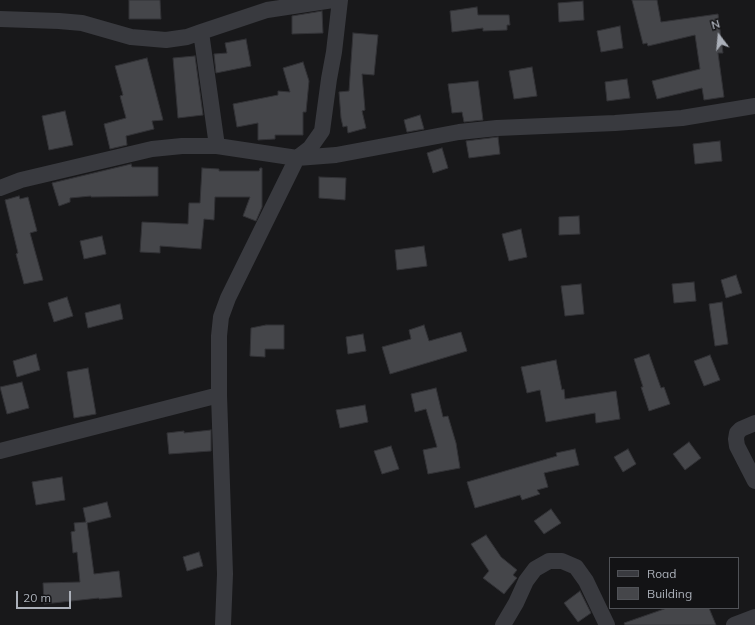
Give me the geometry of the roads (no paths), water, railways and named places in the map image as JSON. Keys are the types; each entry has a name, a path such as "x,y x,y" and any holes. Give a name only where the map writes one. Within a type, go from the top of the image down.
{"street":[{"path":"0,19 59,20 82,24 131,37 166,40 187,37 267,10 333,0"},
{"path":"223,625 225,574 219,395 219,336 221,317 228,298 297,158 310,148 322,131 340,0"},
{"path":"201,32 217,146"},
{"path":"0,188 21,180 152,149 182,146 217,146 297,158 336,155 458,132 497,128 615,123 682,118 755,106"},
{"path":"0,451 219,395"},
{"path":"755,423 741,429 737,433 736,439 737,446 755,481"},
{"path":"502,625 516,603 526,581 535,569 549,561 562,561 576,568 586,581 607,625"},
{"path":"734,625 755,617"}]}
